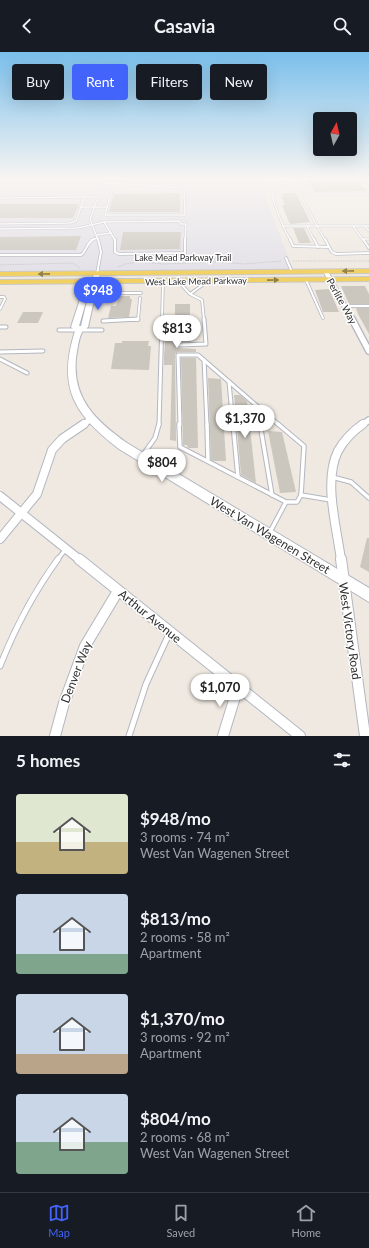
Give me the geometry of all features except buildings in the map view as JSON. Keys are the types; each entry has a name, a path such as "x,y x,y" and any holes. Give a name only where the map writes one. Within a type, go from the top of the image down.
{"main road":[{"name":"West Lake Mead Parkway","path":"0,274 369,271"},
{"name":"West Van Wagenen Street","path":"97,274 84,327 79,330 72,361 71,377 77,399 91,419 106,434 141,457 369,595"},
{"name":"West Lake Mead Parkway","path":"0,282 369,279"},
{"name":"West Van Wagenen Street","path":"79,330 75,327 87,287 94,282"}],"street":[{"name":"Perlite Way","path":"326,272 369,351"},
{"path":"0,539 37,494 52,450 62,439 91,419"},
{"name":"West Victory Road","path":"365,736 343,579 333,500 332,477 336,453 354,430 369,420"},
{"name":"Arthur Avenue","path":"0,496 300,736"},
{"name":"Denver Way","path":"55,736 64,703 85,646 118,591"},
{"path":"223,736 238,687"}],"lane":[{"path":"0,224 70,224 76,221 80,210"},
{"path":"93,210 90,219 91,224 101,244 101,254 97,274"},
{"path":"107,210 106,215 109,216 185,215"},
{"path":"104,222 116,241 115,252 119,254 181,254 185,253 186,224 185,210"},
{"path":"277,210 293,246 329,247"},
{"path":"309,210 332,252 336,254 369,254"},
{"path":"0,229 78,228 104,222 179,221 181,224 186,224"},
{"path":"283,226 369,226"},
{"path":"307,226 318,247"},
{"path":"353,226 369,248"},
{"path":"365,226 368,230"},
{"path":"97,235 111,233"},
{"path":"0,255 81,255 91,239 98,238"},
{"path":"363,240 369,239"},
{"path":"287,259 292,272"},
{"path":"190,294 208,280"},
{"path":"306,280 323,318"},
{"path":"141,457 155,438 159,428 162,281"},
{"path":"178,281 190,294 202,300 206,344 180,345"},
{"path":"92,296 141,293"},
{"path":"0,297 5,298 0,309"},
{"path":"103,321 138,320 140,298"},
{"path":"345,306 369,306"},
{"path":"0,327 6,327"},
{"path":"59,330 102,330"},
{"path":"0,352 43,351"},
{"path":"178,355 198,355 204,360 304,446 301,495 297,502 286,502 180,447 178,355"},
{"path":"0,359 27,373"},
{"path":"204,360 208,461"},
{"path":"229,382 238,477"},
{"path":"257,406 272,495"},
{"path":"332,477 351,482 369,498"},
{"path":"301,495 333,500"},
{"path":"269,534 286,502"},
{"path":"0,666 12,635 30,601 45,576 66,549"},
{"path":"129,736 139,700 154,664 170,632"}],"path":[{"path":"361,257 364,261"},
{"name":"Lake Mead Parkway Trail","path":"115,269 125,264 139,262 166,264 219,262 244,264 287,259 369,261"},
{"path":"0,264 73,263 83,269"}],"shaded area":[{"path":"0,210 270,210 294,272 110,270 0,271"}]}
